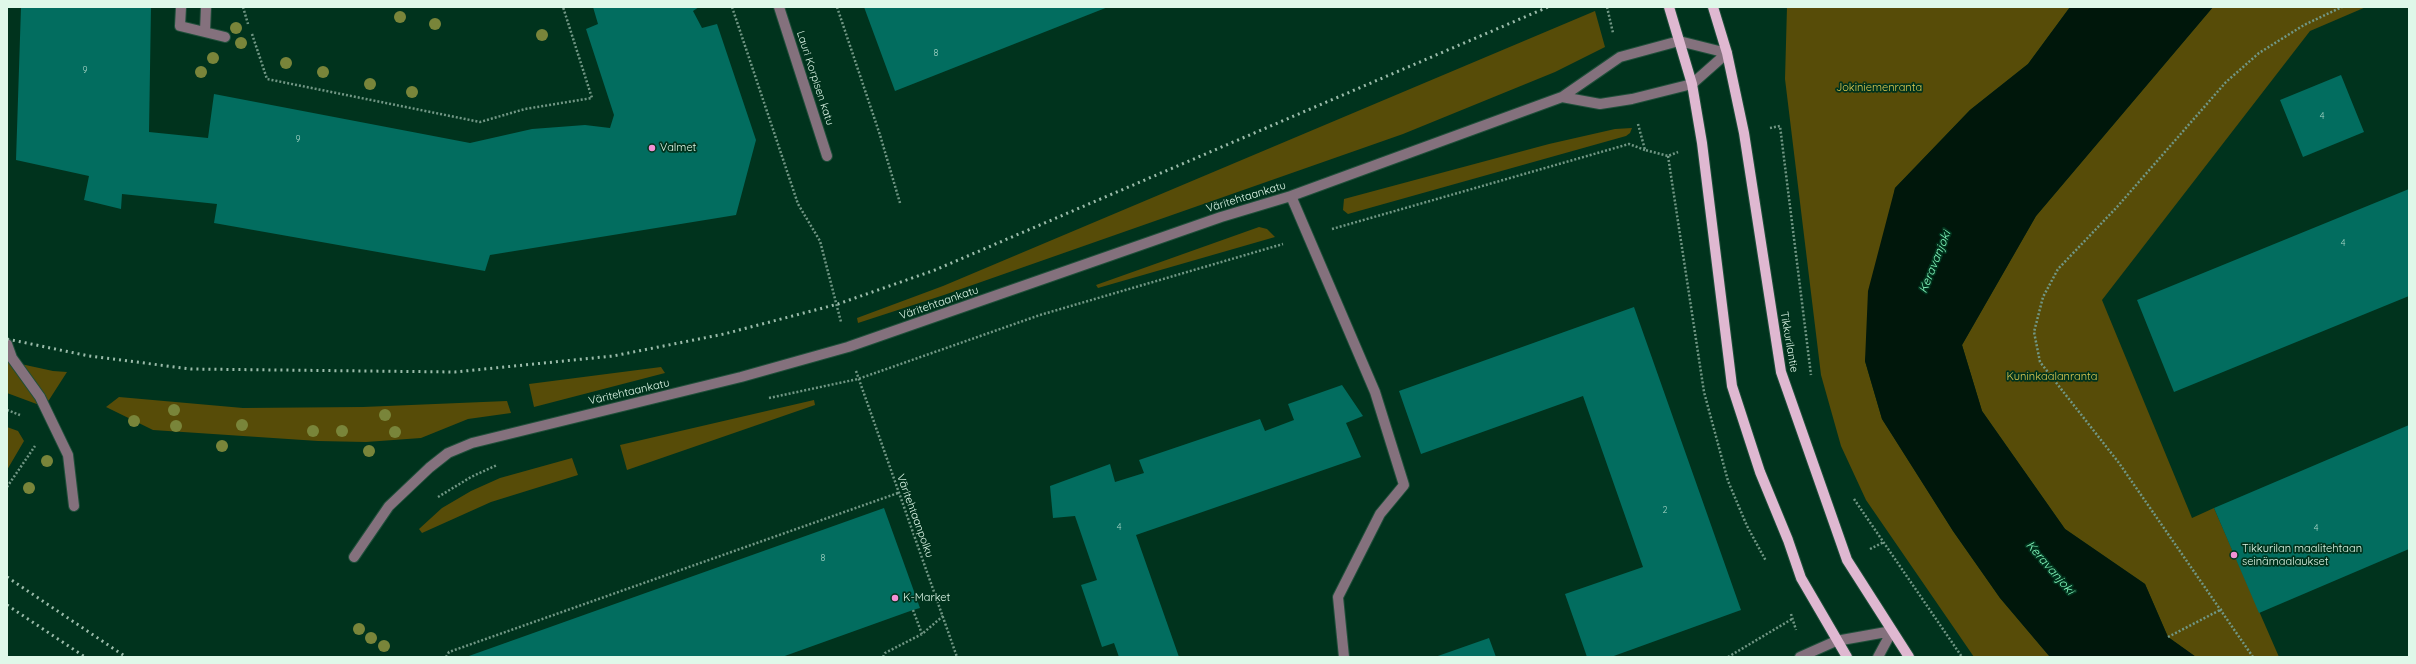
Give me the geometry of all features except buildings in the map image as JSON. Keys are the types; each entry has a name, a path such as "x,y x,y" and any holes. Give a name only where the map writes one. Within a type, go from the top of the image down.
{"main road":[{"path":"1669,7 1692,84 1702,143 1732,386 1760,472 1788,540 1801,578 1836,642 1846,657"},
{"name":"Tikkurilantie","path":"1713,7 1727,53 1744,133 1781,372 1847,560 1909,657"}],"street":[{"path":"181,7 180,26 225,37"},
{"path":"204,31 206,7"},
{"name":"Lauri Korpisen katu","path":"779,7 827,156"},
{"name":"Väritehtaankatu","path":"354,557 389,506 400,495 429,468 448,453 472,443 741,377 848,347 1220,217 1291,196 1562,97 1620,57 1679,41 1727,53"},
{"path":"1562,97 1600,104 1632,99 1692,84 1727,53"},
{"path":"1291,196 1375,392 1404,485 1380,514 1338,597 1344,657"},
{"path":"7,344 12,358 40,397 68,454 74,506"},
{"path":"1800,657 1836,642 1892,631"},
{"path":"1878,657 1892,631"}],"path":[{"path":"242,7 267,79 480,122 525,109 592,98 563,7"},
{"path":"732,7 798,204 820,241 838,304"},
{"path":"837,7 880,135 900,203"},
{"path":"2253,657 2222,609 2119,463 2040,362 2034,332 2043,297 2058,269 2117,207 2226,82 2259,53 2304,25 2342,7"},
{"path":"1780,126 1809,367 1813,382"},
{"path":"1309,236 1629,144 1645,150"},
{"name":"Väritehtaanpolku","path":"957,657 858,379 1040,315 1309,236"},
{"path":"7,487 37,443"},
{"path":"436,499 471,477 501,464"},
{"path":"446,657 449,652 898,493"},
{"path":"1854,498 1962,657"},
{"path":"2168,637 2222,609"},
{"path":"913,610 922,634"},
{"path":"883,657 885,653 922,634 943,616"},
{"path":"1728,657 1792,619"}],"green space":[{"name":"Jokiniemenranta","path":"1787,7 2070,7 2028,64 1970,110 1895,188 1865,361 1882,419 1953,531 2000,598 2050,657 1974,657 1866,500 1841,446 1821,375 1785,79"},
{"name":"Kuninkaalanranta","path":"2213,7 2366,7 2310,31 2102,300 2192,518 2214,508 2279,657 2196,657 2168,637 2145,584 2065,529 1982,411 1962,345 2036,216"},
{"path":"1595,11 1605,47 1555,72 1403,134 944,295 858,323 857,318 943,286"},
{"path":"1632,128 1630,133 1626,136 1348,214 1343,210 1344,199 1549,144 1615,129"},
{"path":"1259,227 1267,229 1275,237 1098,288 1096,285"},
{"path":"7,361 53,371 67,372 49,400 42,406 7,393"},
{"path":"661,367 665,373 534,407 529,384"},
{"path":"119,397 243,408 363,407 507,401 511,413 468,419 421,438 366,442 318,441 153,430 106,407"},
{"path":"814,400 815,405 627,470 620,445"},
{"path":"7,427 18,431 24,441 7,470"},
{"path":"572,458 578,475 491,502 422,533 419,529 442,508 471,491 500,478"}],"water":[{"name":"Keravanjoki","path":"2070,7 2213,7 2036,216 1962,345 1982,411 2065,529 2145,584 2168,637 2196,657 2050,657 2000,598 1953,531 1882,419 1865,361 1868,291 1895,188 1970,110 2028,64"}],"railway":[{"path":"7,339 89,356 191,369 455,372 613,356 724,334 838,304 935,270 1548,7"},
{"path":"7,577 126,657"},
{"path":"7,605 85,657"}],"place":[{"name":"Valmet","path":"652,148"},
{"name":"Tikkurilan maalitehtaan seinämaalaukset","path":"2234,555"},
{"name":"K-Market","path":"895,598"}]}
